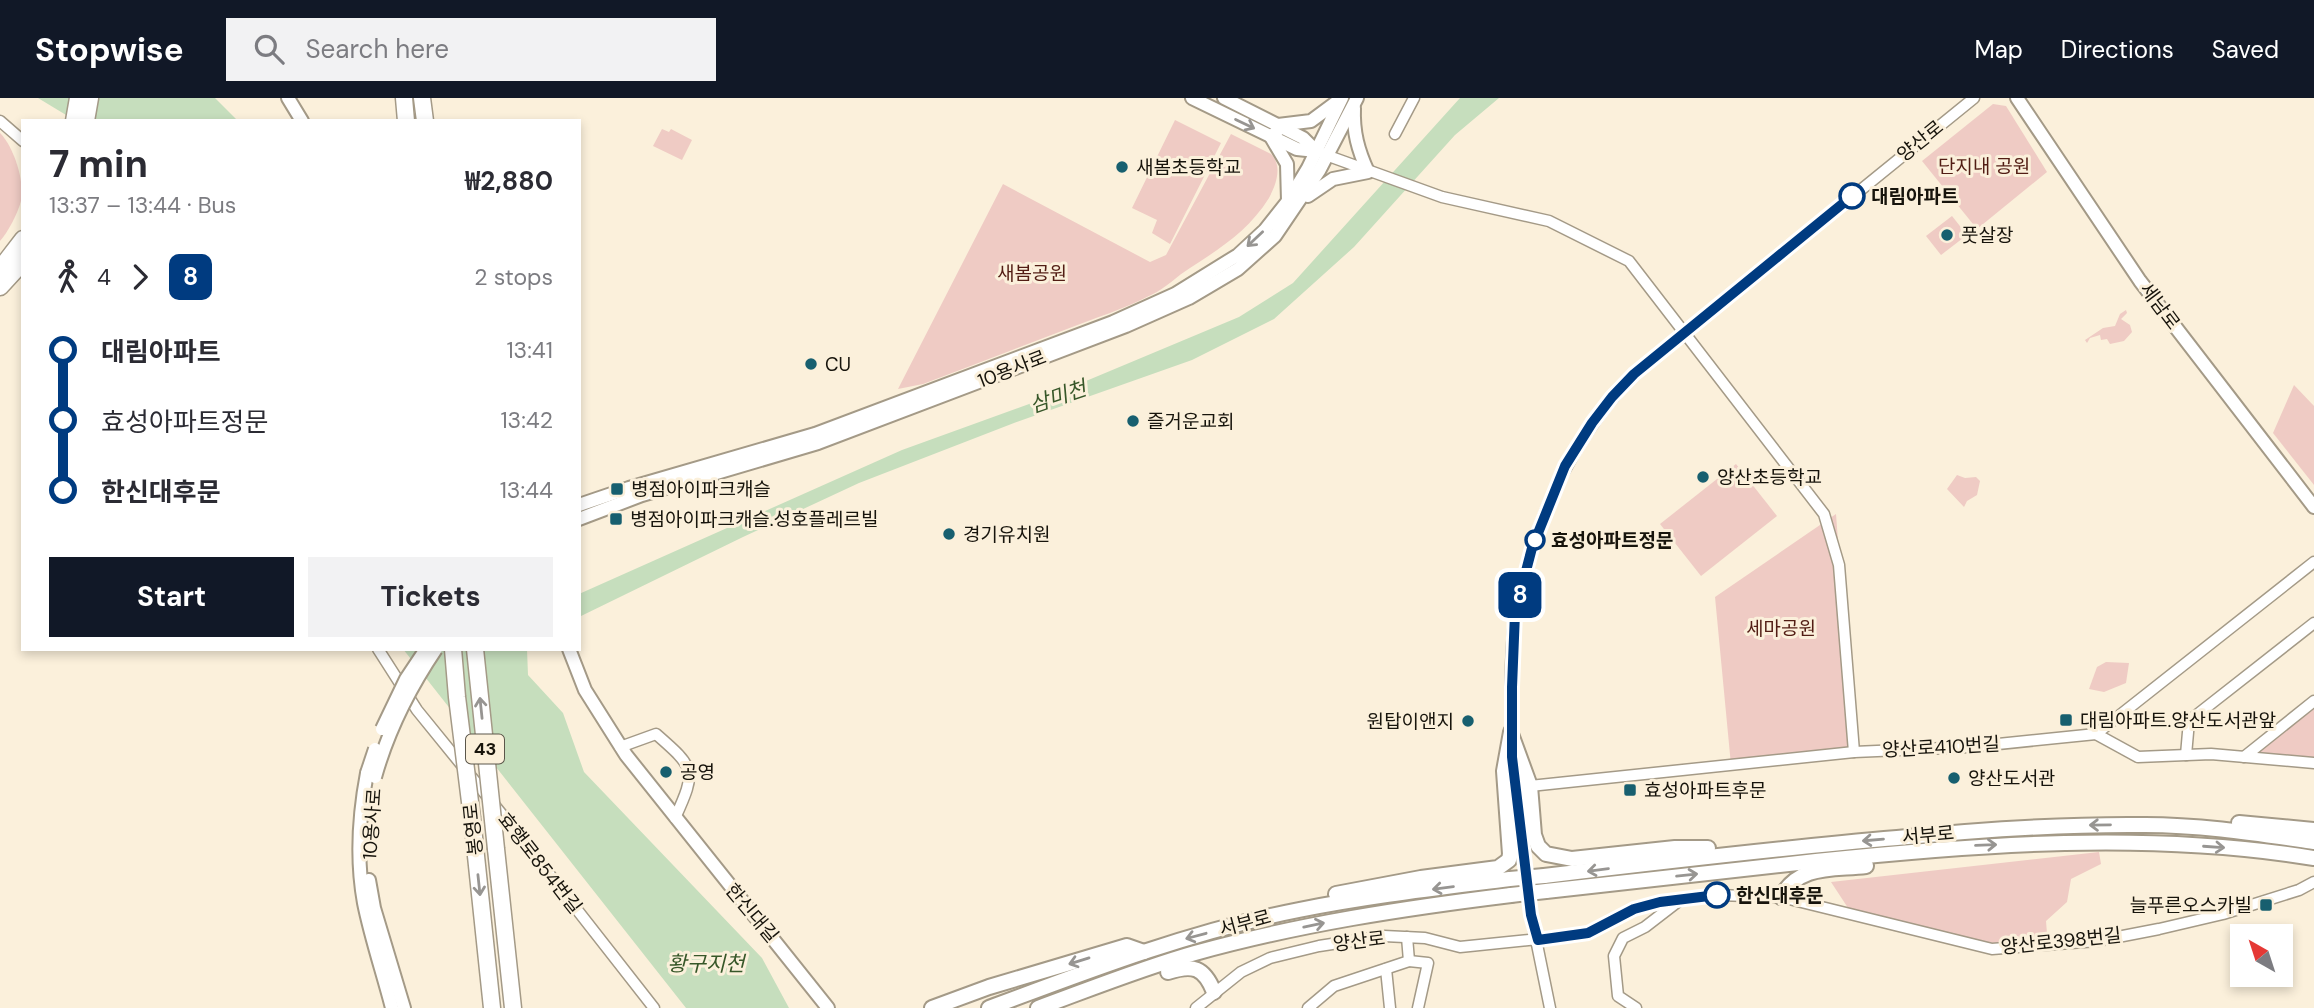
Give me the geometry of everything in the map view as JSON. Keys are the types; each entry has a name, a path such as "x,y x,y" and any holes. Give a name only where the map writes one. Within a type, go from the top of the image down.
{"main road":[{"path":"74,119 78,98"},
{"path":"86,119 90,98"},
{"path":"404,98 406,119"},
{"path":"424,98 425,119"},
{"path":"0,269 21,242"},
{"path":"0,287 21,264"},
{"name":"봉영로","path":"453,651 492,1008"},
{"name":"봉영로","path":"475,651 513,1008"},
{"path":"1511,732 1530,786 1534,835 1538,846 1546,854 1572,859 1675,848 1783,848"},
{"path":"1273,916 1314,899 1504,865 1510,854 1504,771 1511,732"},
{"path":"2147,825 2188,819 2314,830"},
{"name":"서부로","path":"989,1008 1144,952 1273,916 1392,895 1510,879 1783,848 1979,831 2147,825 2243,832 2314,842"},
{"name":"서부로","path":"1038,1008 1194,954 1261,936 1344,919 1511,895 1975,846 2164,843 2247,849 2314,858"},
{"path":"1781,897 1795,878 1806,873 1873,865 1903,852"},
{"path":"932,1008 989,987 1127,946 1144,952"},
{"path":"1038,1008 1183,967 1205,974 1214,992"}],"street":[{"path":"288,98 301,119"},
{"path":"1192,98 1274,131 1303,138 1322,153 1442,198 1549,221 1629,261 1824,513 1839,565 1853,752"},
{"path":"1224,98 1274,131 1287,163 1295,199 1333,179 1368,172"},
{"path":"1274,131 1315,119 1341,98"},
{"name":"10용사로","path":"1322,153 1341,98"},
{"path":"1395,134 1414,98"},
{"name":"양산로","path":"1550,1008 1531,915 1511,732 1515,613 1532,548 1565,466 1612,397 1634,374 1974,98"},
{"name":"세남로","path":"2017,98 2140,281 2314,507"},
{"path":"1356,101 1356,147 1368,172"},
{"name":"10용사로","path":"581,518 642,495 818,443 1163,311 1221,280 1254,257 1275,236 1322,153 1356,101"},
{"path":"0,121 21,140"},
{"name":"10용사로","path":"581,504 617,491 815,434 1137,312 1175,294 1238,255 1295,199"},
{"path":"2314,562 2096,734 2138,757 2211,754 2314,763"},
{"path":"2186,755 2189,721 2314,623"},
{"name":"효행로854번길","path":"379,651 416,710 517,833 654,1008"},
{"name":"10용사로","path":"392,1008 368,919 362,886 359,828 371,775 394,700 425,651"},
{"name":"10용사로","path":"404,1008 373,908 368,824 371,775 399,711 435,651"},
{"name":"한신대길","path":"570,651 585,690 620,747 828,1008"},
{"path":"2244,757 2314,701"},
{"path":"620,747 656,734 685,759 689,771 688,792 675,818"},
{"name":"양산로410번길","path":"1530,786 1853,752 1969,747 2096,734"},
{"path":"1514,773 1530,786"},
{"name":"양산로398번길","path":"1538,940 1588,933 1634,909 1660,902 1735,894 1781,897 1992,949 2097,941 2159,929 2223,914 2299,890 2314,882"},
{"path":"1636,1008 1618,996 1614,956 1623,938 1645,927 1680,900"},
{"name":"양산로","path":"1196,1008 1241,972 1270,958 1319,946 1384,936 1425,938 1460,947 1538,940"},
{"path":"1407,937 1409,961"},
{"path":"1308,1008 1334,986 1409,961 1428,963 1418,1008"},
{"path":"1386,969 1390,1008"}],"green space":[{"name":"단지내 공원","path":"1993,104 2006,106 2047,172 1977,229 1922,161"},
{"path":"1175,120 1221,143 1170,244 1152,233 1157,220 1132,208"},
{"path":"662,129 669,132 671,129 692,140 682,160 653,146"},
{"path":"0,133 14,156 20,175 21,201 15,217 0,241"},
{"name":"새봄공원","path":"1231,134 1271,154 1277,164 1277,176 1272,193 1253,220 1223,246 1162,289 1130,305 923,384 898,389 1003,184 1150,262 1166,255"},
{"name":"풋살장","path":"1952,216 1967,235 1941,255 1926,236"},
{"path":"2126,310 2127,313 2121,319 2130,325 2132,332 2124,341 2110,344 2107,339 2101,340 2100,335 2090,338 2087,343 2085,340 2103,328 2115,326 2120,314"},
{"path":"2294,385 2314,406 2314,485 2273,433"},
{"path":"1736,464 1777,516 1701,576 1660,524"},
{"path":"1957,475 1965,478 1976,477 1980,481 1977,495 1967,501 1964,507 1947,489"},
{"name":"세마공원","path":"1836,514 1854,752 1731,765 1715,597"},
{"path":"2106,662 2129,663 2126,683 2104,692 2089,689 2097,667"},
{"path":"2314,701 2314,763 2244,757"},
{"path":"2099,852 2101,864 2071,879 2067,902 2046,921 2048,946 1992,949 1852,914 1831,882"}],"water":[{"path":"38,98 215,98 236,119 73,119"},
{"name":"삼미천","path":"1460,98 1499,98 1455,135 1354,247 1274,319 1192,360 1014,423 859,483 581,616 581,593 902,450 1043,399 1239,317 1293,283"},
{"name":"황구지천","path":"405,651 527,651 528,675 563,713 584,772 762,958 789,1008 686,1008"}],"bus line":[{"name":"8","path":"1717,895 1660,902 1634,909 1588,933 1538,940 1531,915 1512,757 1515,613 1532,548 1565,466 1612,397 1634,374 1684,332 1852,196"}],"place":[{"name":"새봄초등학교","path":"1122,167"},
{"name":"대림아파트","path":"1852,196"},
{"name":"풋살장","path":"1947,235"},
{"name":"CU","path":"811,364"},
{"name":"즐거운교회","path":"1133,421"},
{"name":"양산초등학교","path":"1703,477"},
{"name":"병점아이파크캐슬","path":"617,489"},
{"name":"병점아이파크캐슬.성호플레르빌","path":"616,519"},
{"name":"경기유치원","path":"949,534"},
{"name":"효성아파트정문","path":"1535,540"},
{"name":"대림아파트.양산도서관앞","path":"2066,720"},
{"name":"원탑이앤지","path":"1468,721"},
{"name":"공영","path":"666,772"},
{"name":"양산도서관","path":"1954,778"},
{"name":"효성아파트후문","path":"1630,790"},
{"name":"한신대후문","path":"1717,895"},
{"name":"늘푸른오스카빌","path":"2266,905"}]}
